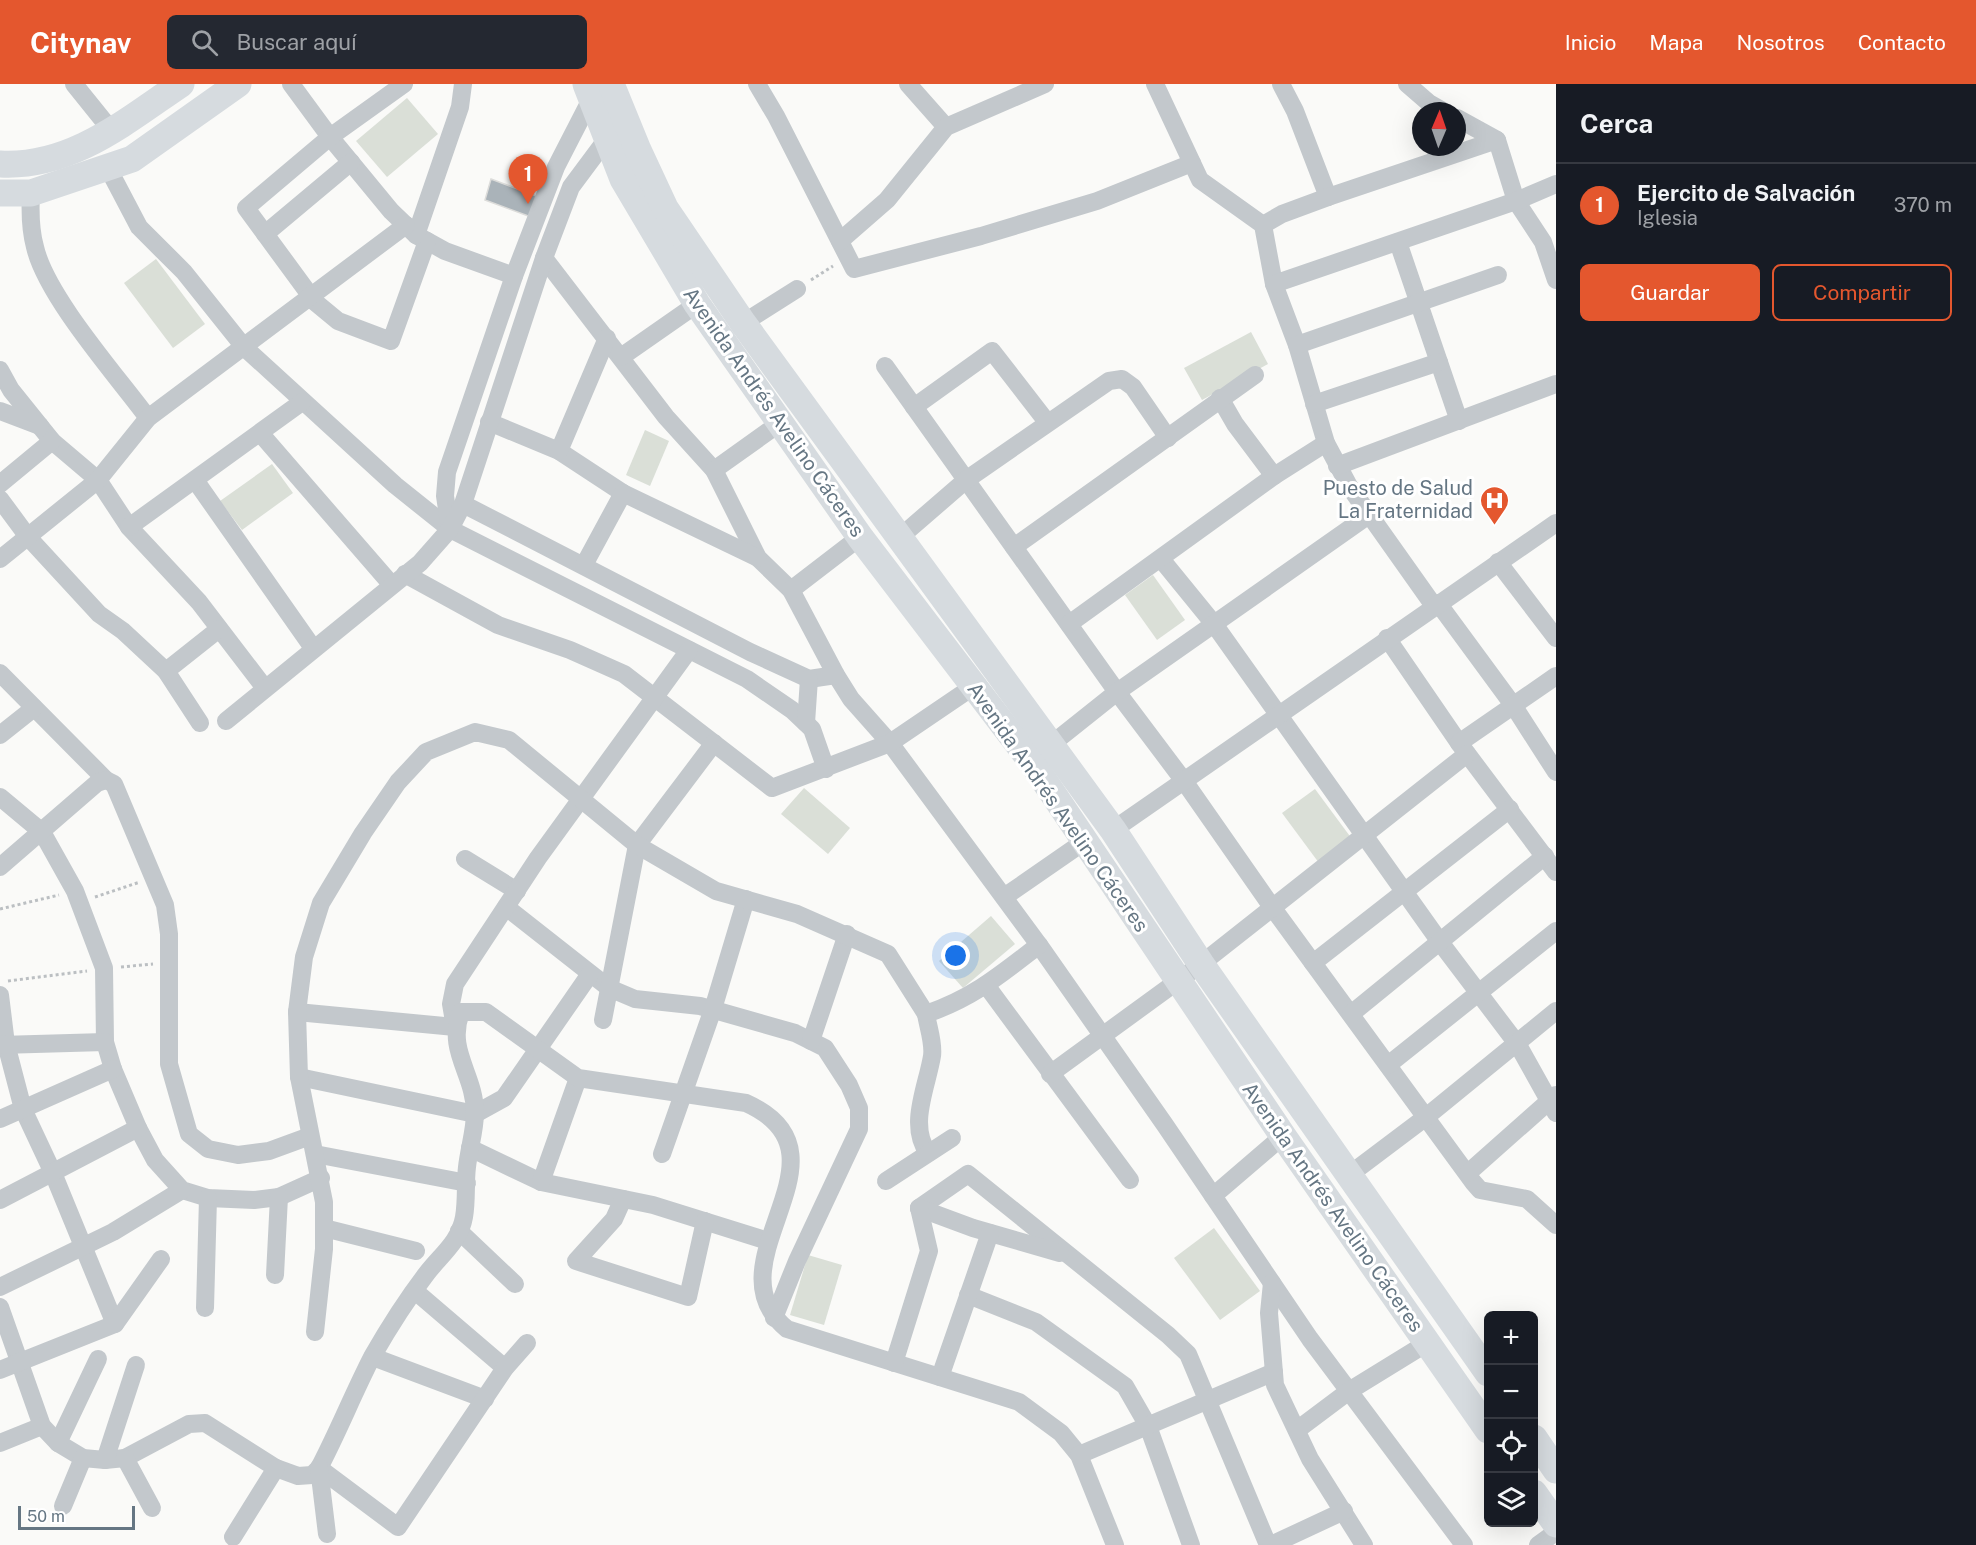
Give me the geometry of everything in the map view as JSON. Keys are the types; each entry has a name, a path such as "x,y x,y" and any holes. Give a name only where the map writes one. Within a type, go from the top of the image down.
{"street":[{"path":"74,84 111,130"},
{"path":"0,164 14,165 53,158 90,145 181,84"},
{"path":"0,193 31,192 132,159 238,84"},
{"path":"291,84 330,137 391,211 416,233 446,251 514,276"},
{"path":"404,84 330,137 246,208 310,296 338,321 391,341 416,233 460,107 463,84"},
{"path":"757,84 776,116 854,269 981,236 1097,201 1192,163"},
{"path":"908,84 946,127"},
{"path":"844,249 946,127 1025,95 1044,84"},
{"path":"1155,84 1200,180 1263,225 1274,284 1297,345 1326,443 1337,466 1369,515 1513,705 1556,772"},
{"path":"1281,84 1295,111 1328,197"},
{"path":"1407,84 1429,102"},
{"path":"226,721 264,687 420,563 450,529 463,504 544,258 571,187 606,140 601,90"},
{"path":"450,529 445,496 447,472 514,276 556,167 601,90"},
{"name":"Avenida Andrés Avelino Cáceres","path":"601,90 665,208 743,323 899,538 1040,753 1085,841 1283,1136 1484,1424"},
{"path":"1466,123 1497,140 1516,201 1543,242 1556,280"},
{"name":"Avenida Andrés Avelino Cáceres","path":"606,140 623,180 697,304 860,537 974,686 1113,830 1201,964 1484,1367"},
{"path":"1263,225 1282,214 1328,197 1497,140"},
{"path":"265,234 351,162"},
{"path":"108,168 139,227 184,272 244,347 395,485 450,529 747,679 812,729 826,769"},
{"path":"1274,284 1516,201 1556,184"},
{"path":"31,192 30,218 35,249 58,298 148,418"},
{"path":"0,559 98,480 148,418 310,296 416,233"},
{"path":"1398,242 1459,421"},
{"path":"544,258 666,417 714,470 759,558 791,590 851,699 890,743 1039,945 1272,1283 1464,1545"},
{"path":"1297,345 1497,275"},
{"path":"743,323 797,289"},
{"path":"621,357 697,304"},
{"path":"560,451 607,338"},
{"path":"914,407 992,351 1047,422"},
{"path":"1314,404 1439,362"},
{"path":"885,366 1272,907 1480,1190 1527,1199 1556,1225"},
{"path":"0,370 11,390 52,441 98,480 129,527 199,602 264,687"},
{"path":"1014,547 1255,375"},
{"path":"899,538 966,480 1109,381 1122,379 1133,387 1168,438"},
{"path":"1337,466 1556,384"},
{"path":"1220,398 1235,424 1275,476"},
{"path":"129,527 302,402"},
{"path":"0,411 40,426"},
{"path":"489,423 560,451 623,493 759,558"},
{"path":"714,470 780,423"},
{"path":"260,433 398,579 498,625 570,650 624,674 772,788 890,743 974,686"},
{"path":"0,484 52,441"},
{"path":"1069,624 1275,476 1326,443"},
{"path":"195,480 313,648"},
{"path":"584,565 623,493"},
{"path":"0,499 28,537 99,614 123,631 166,671 200,723"},
{"path":"463,504 750,652 809,678 836,675"},
{"path":"1040,753 1117,692 1369,515"},
{"path":"1113,830 1556,524"},
{"path":"791,590 860,537"},
{"path":"1161,559 1214,624 1403,891 1518,1045 1553,1103 1468,1173"},
{"path":"1498,562 1556,638"},
{"path":"166,671 219,629"},
{"path":"1387,639 1463,748 1556,872"},
{"path":"0,1307 42,1426 58,1443 83,1458 105,1460 124,1458 189,1424 205,1423 276,1468 297,1476 312,1475 319,1468 373,1357 415,1291 449,1248 464,1218 475,1114 471,1087 456,1044 451,1004 455,984 517,891 689,650"},
{"path":"0,673 106,780 114,784 165,905 169,934 169,1064 189,1134 208,1149 238,1155 269,1151 310,1136"},
{"path":"1050,1074 1104,1037 1365,837 1513,705 1556,675"},
{"path":"806,723 809,678"},
{"path":"0,735 34,708"},
{"path":"315,1332 324,1249 324,1228 321,1178 310,1136 299,1077 297,1012 304,957 321,903 392,791 426,752 475,732 509,740 637,845 716,891 797,914 847,934 888,954 926,1014 933,1053 922,1095 919,1129 920,1142 928,1153"},
{"path":"603,1020 637,845 714,743"},
{"path":"0,867 96,783 106,780"},
{"path":"0,797 42,832 77,897 104,969 105,1042 113,1069 138,1128 155,1160 182,1190 208,1198 254,1200 279,1197 321,1178"},
{"path":"1313,963 1510,809"},
{"path":"1004,897 1085,841"},
{"path":"1351,1014 1545,856"},
{"path":"465,859 517,891"},
{"path":"662,1155 713,1009 746,899"},
{"path":"506,907 609,988 635,999 713,1009 795,1033 825,1048 849,1085 859,1108 859,1129 797,1261 774,1318"},
{"path":"1388,1065 1556,931"},
{"path":"811,1041 847,934"},
{"path":"926,1014 956,1004 986,985 1039,945"},
{"path":"299,1077 475,1114 504,1098 590,974"},
{"path":"986,985 1130,1180"},
{"path":"0,995 3,1044 23,1108 53,1173 115,1324"},
{"path":"1349,1175 1518,1045 1556,1011"},
{"path":"297,1012 455,1027"},
{"path":"455,1027 461,1012 486,1012 578,1078 746,1103 759,1108 791,1143 793,1163 768,1241 764,1281 766,1308 774,1318 787,1329 1019,1402 1061,1433 1079,1455 1115,1545"},
{"path":"3,1044 105,1042"},
{"path":"0,1119 113,1069"},
{"path":"541,1182 578,1078"},
{"path":"0,1200 138,1128"},
{"path":"1213,1196 1283,1136"},
{"path":"886,1181 952,1138"},
{"path":"470,1148 541,1182 623,1198 768,1241"},
{"path":"315,1154 467,1183"},
{"path":"919,1208 968,1174 1168,1335 1188,1354 1269,1545 1344,1511"},
{"path":"0,1287 83,1244 113,1232 182,1190"},
{"path":"275,1275 279,1197"},
{"path":"205,1308 208,1198"},
{"path":"623,1198 614,1219 576,1262 688,1297 705,1221"},
{"path":"894,1363 929,1251 919,1208"},
{"path":"919,1208 990,1233 1070,1256"},
{"path":"324,1228 416,1251"},
{"path":"459,1231 515,1284"},
{"path":"940,1377 990,1233"},
{"path":"0,1370 115,1324 160,1259"},
{"path":"1272,1283 1269,1313 1275,1385 1310,1459 1364,1545"},
{"path":"415,1291 505,1368"},
{"path":"968,1295 1036,1322 1125,1386 1148,1426 1191,1545"},
{"path":"319,1468 398,1527 505,1368 526,1343"},
{"path":"1297,1430 1349,1391 1426,1343"},
{"path":"373,1357 485,1399"},
{"path":"58,1443 98,1359"},
{"path":"105,1460 136,1365"},
{"path":"1079,1455 1274,1372"},
{"path":"0,1443 42,1426"},
{"path":"1538,1444 1556,1470"},
{"path":"63,1506 83,1458"},
{"path":"124,1458 152,1508"},
{"path":"232,1537 276,1468"},
{"path":"319,1468 327,1534"},
{"path":"1538,1499 1556,1524"},
{"path":"1538,1545 1556,1532"}],"path":[{"path":"797,289 844,249"},
{"path":"0,909 77,897 153,878"},
{"path":"0,982 169,963"}],"shaded area":[{"path":"407,98 438,134 387,177 356,141"},
{"path":"156,259 205,324 173,348 124,283"},
{"path":"1251,332 1268,364 1202,400 1184,368"},
{"path":"645,430 669,441 650,486 626,475"},
{"path":"272,464 293,493 242,530 220,501"},
{"path":"1153,575 1185,620 1157,640 1125,595"},
{"path":"804,788 850,828 828,854 781,814"},
{"path":"1315,789 1352,839 1319,863 1282,813"},
{"path":"991,916 1015,944 963,988 939,961"},
{"path":"1214,1228 1260,1291 1220,1320 1174,1258"},
{"path":"808,1255 842,1265 824,1325 790,1315"}],"building":[{"path":"491,179 539,197 531,217 485,200"}],"place":[{"name":"Ejercito de Salvación","path":"528,204"},
{"name":"Puesto de Salud La Fraternidad","path":"1494,526"}]}
